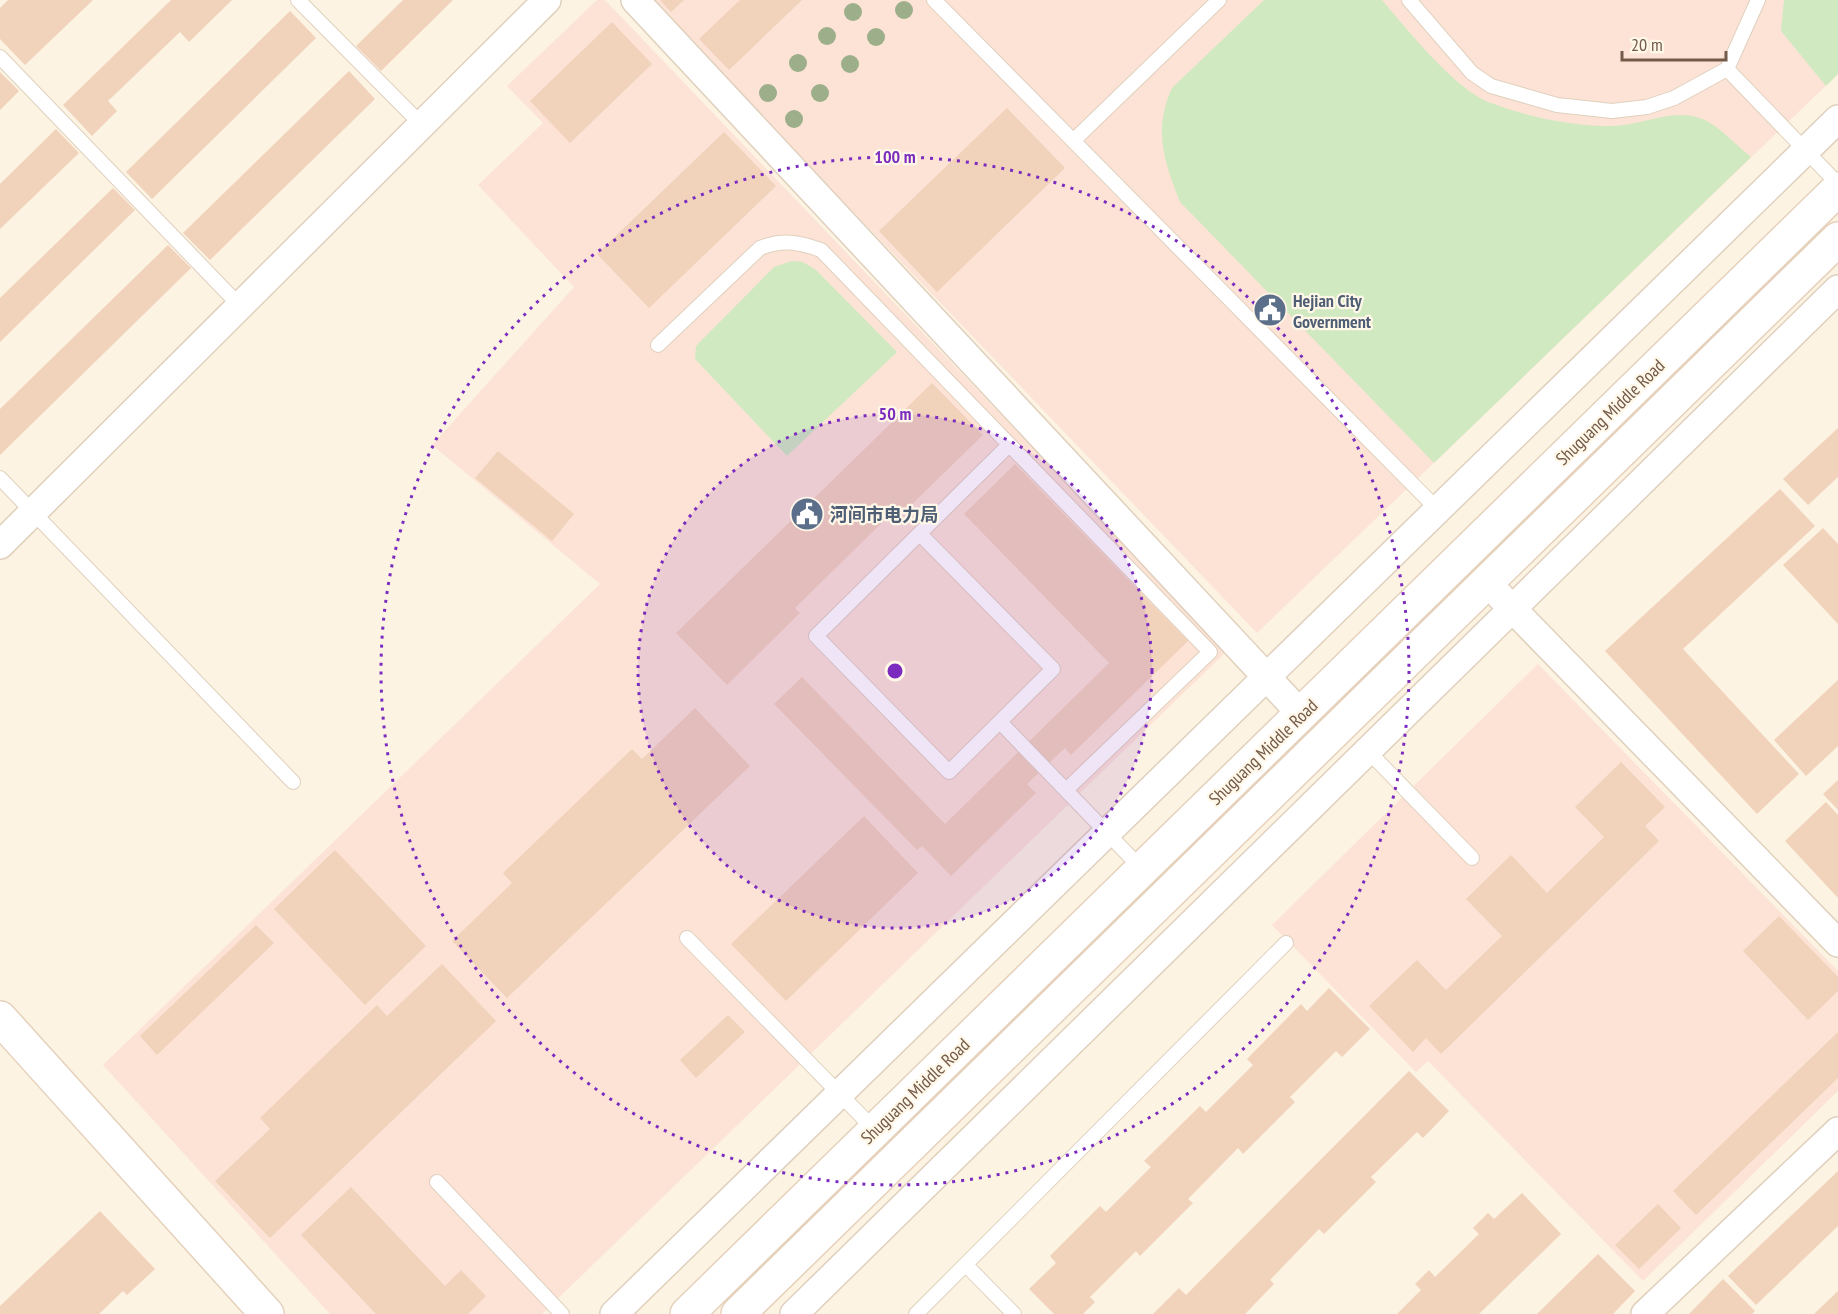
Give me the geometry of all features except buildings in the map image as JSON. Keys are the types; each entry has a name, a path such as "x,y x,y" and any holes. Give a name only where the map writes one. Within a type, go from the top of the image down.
{"main road":[{"name":"Shuguang Middle Road","path":"687,1314 1837,191"},
{"name":"Shuguang Middle Road","path":"738,1314 1838,239"},
{"path":"0,1018 267,1314"}],"street":[{"path":"0,545 547,0"},
{"path":"635,0 1301,714"},
{"path":"614,1314 1838,119"},
{"path":"794,1314 1838,289"},
{"path":"1487,583 1838,944"},
{"path":"1645,1314 1838,1131"}],"lane":[{"path":"298,0 422,125"},
{"path":"934,0 1438,510"},
{"path":"1073,141 1219,0"},
{"path":"1409,0 1472,73 1491,86 1557,105 1612,111 1647,107 1674,98 1727,69 1758,0"},
{"path":"0,57 240,306"},
{"path":"1727,69 1805,150 1837,191"},
{"path":"658,345 760,248 777,242 797,242 821,250 1210,652 1066,790"},
{"path":"920,534 1053,669 949,772 816,636 1009,445"},
{"path":"0,478 293,782"},
{"path":"1000,722 1142,869"},
{"path":"1368,751 1472,858"},
{"path":"687,938 875,1130"},
{"path":"916,1314 1286,943"},
{"path":"437,1182 562,1314"},
{"path":"966,1265 1014,1314"}],"shaded area":[{"path":"597,0 605,0 1227,651 542,1314 330,1314 103,1065 600,584 432,445 574,287 478,185 543,123 507,86"},
{"name":"Hejian City Government","path":"650,0 1838,0 1838,74 1257,633"},
{"path":"1538,664 1838,971 1838,1091 1643,1281 1428,1061 1416,1072 1272,925"}],"green space":[{"path":"1264,0 1382,0 1447,72 1462,86 1491,103 1550,120 1596,126 1623,125 1670,116 1693,116 1717,128 1751,157 1434,463 1180,202 1174,187 1165,159 1162,132 1166,103 1172,88"},
{"path":"1784,0 1838,0 1838,74 1826,86 1781,31"},
{"path":"792,261 803,262 816,270 897,352 787,456 695,359 696,346 774,267"}],"place":[{"name":"Hejian City Government","path":"1270,310"},
{"name":"河间市电力局","path":"807,514"}]}
